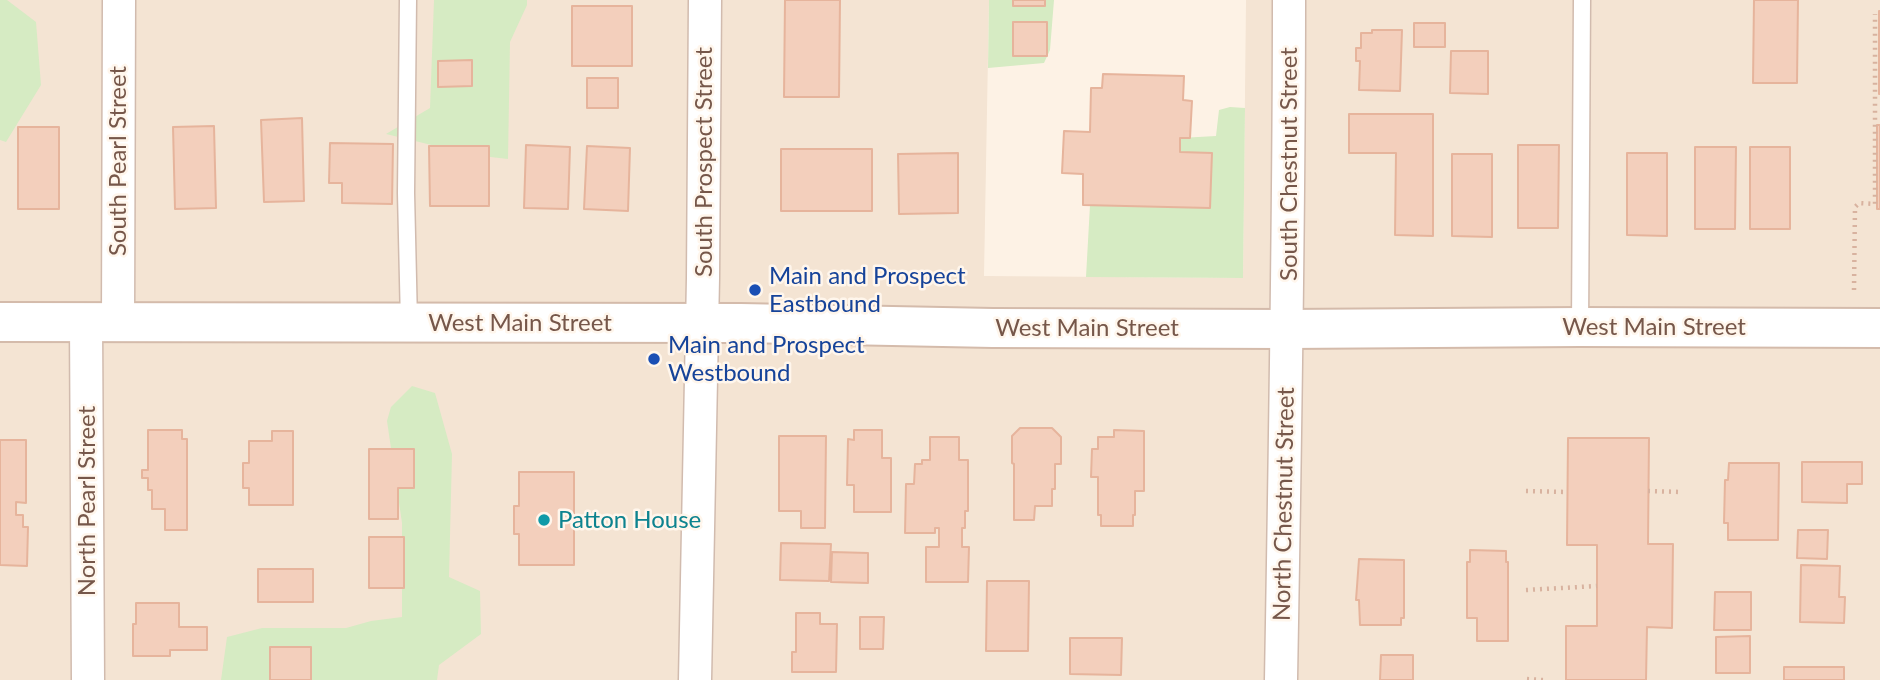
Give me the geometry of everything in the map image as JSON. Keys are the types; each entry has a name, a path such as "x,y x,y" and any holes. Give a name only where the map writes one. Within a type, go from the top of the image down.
{"main road":[{"name":"West Main Street","path":"0,321 702,323 993,328 1880,328"}],"street":[{"name":"South Pearl Street","path":"102,323 119,0"},
{"name":"South Prospect Street","path":"695,680 705,0"},
{"name":"South Chestnut Street","path":"1287,329 1289,0"},
{"name":"North Pearl Street","path":"88,680 102,323"},
{"name":"North Chestnut Street","path":"1282,680 1287,329"}],"lane":[{"path":"408,0 406,193 409,323"},
{"path":"1580,327 1582,0"}],"path":[{"path":"1854,290 1855,207 1859,203 1875,204 1875,13"},
{"path":"1526,491 1567,492"},
{"path":"1648,491 1682,492"},
{"path":"1526,590 1597,586"},
{"path":"1527,679 1543,680"}],"shaded area":[{"path":"0,0 989,0 984,276 1243,278 1246,0 1880,0 1880,680 0,680"}],"green space":[{"path":"0,0 7,0 36,22 41,85 6,142 0,140"},
{"path":"434,0 527,0 510,42 508,159 473,155 386,134 430,108"},
{"path":"989,0 1054,0 1050,50 1044,63 988,68"},
{"path":"1230,107 1245,108 1243,278 1086,277 1090,205 1210,208 1212,153 1180,152 1180,138 1216,136 1219,110"},
{"path":"412,386 435,393 452,454 449,577 480,591 481,634 439,665 437,680 221,680 227,637 262,628 346,628 402,617 402,523 387,421 391,407"}],"building":[{"path":"785,0 840,0 839,97 784,97"},
{"path":"1013,0 1045,0 1045,6 1013,6"},
{"path":"1754,0 1798,0 1797,83 1753,83"},
{"path":"572,6 632,6 632,66 572,66"},
{"path":"1880,11 1880,94 1879,94"},
{"path":"1013,22 1047,22 1047,56 1013,56"},
{"path":"1414,23 1445,23 1445,47 1414,47"},
{"path":"1372,30 1402,30 1400,91 1359,90 1360,61 1356,61 1356,48 1361,48 1361,33 1372,33"},
{"path":"1451,51 1488,51 1488,94 1450,93"},
{"path":"472,60 472,86 438,87 438,61"},
{"path":"1103,74 1184,76 1183,100 1192,101 1190,138 1180,138 1180,152 1212,153 1210,208 1083,205 1083,174 1062,173 1064,131 1090,132 1091,88 1102,88"},
{"path":"587,78 618,78 618,108 587,108"},
{"path":"1349,114 1433,114 1433,236 1395,235 1396,153 1349,153"},
{"path":"302,118 304,201 264,202 261,120"},
{"path":"1877,125 1880,125 1880,209 1877,209"},
{"path":"214,126 216,208 175,209 173,127"},
{"path":"18,127 59,127 59,209 18,209"},
{"path":"330,143 393,144 392,204 342,203 342,183 329,183"},
{"path":"526,145 570,147 568,209 524,208"},
{"path":"1518,145 1559,145 1558,228 1518,228"},
{"path":"429,146 489,146 489,206 430,206"},
{"path":"587,146 630,148 628,211 584,209"},
{"path":"1695,147 1736,147 1735,229 1695,229"},
{"path":"1750,147 1790,147 1790,229 1750,229"},
{"path":"781,149 872,149 872,211 781,211"},
{"path":"958,153 958,213 899,214 898,154"},
{"path":"1627,153 1667,153 1667,236 1627,235"},
{"path":"1452,154 1492,154 1492,237 1452,236"},
{"path":"1020,428 1052,428 1061,437 1061,464 1055,464 1052,506 1035,506 1034,520 1014,520 1012,436"},
{"path":"148,430 182,430 182,439 187,439 187,530 165,530 165,509 152,509 152,490 148,490 148,478 142,478 142,470 148,470"},
{"path":"854,430 882,430 882,458 891,458 891,512 854,512 854,485 847,485 848,439 854,440"},
{"path":"1114,430 1144,431 1144,491 1135,491 1133,526 1101,526 1101,515 1098,515 1098,477 1091,477 1092,449 1098,449 1098,437 1114,437"},
{"path":"272,431 293,431 293,505 249,505 249,488 243,488 243,463 249,463 249,441 272,441"},
{"path":"779,436 826,436 825,528 801,528 801,511 779,511"},
{"path":"930,437 959,437 959,460 968,460 968,511 965,511 965,528 962,528 962,547 969,547 968,582 926,582 926,547 939,547 939,528 935,528 935,533 905,533 906,484 914,484 915,464 930,460"},
{"path":"1568,438 1649,438 1648,544 1673,544 1672,628 1647,627 1646,680 1566,680 1566,626 1597,626 1597,545 1567,545"},
{"path":"0,440 26,440 26,503 16,502 16,515 23,515 23,527 28,527 27,566 0,565"},
{"path":"369,449 414,449 414,488 398,488 398,519 369,519"},
{"path":"1802,462 1862,462 1862,484 1847,484 1847,503 1802,502"},
{"path":"1729,463 1779,463 1778,540 1728,540 1728,523 1724,523 1725,480 1728,480"},
{"name":"Patton House","path":"519,472 574,472 574,565 519,565 519,534 514,534 514,506 519,506"},
{"path":"1798,530 1828,530 1827,559 1797,558"},
{"path":"369,537 404,537 404,588 369,588"},
{"path":"781,543 831,544 829,581 780,580"},
{"path":"1470,550 1506,551 1508,641 1477,641 1477,618 1467,618 1467,562 1470,562"},
{"path":"832,552 868,553 868,583 831,582"},
{"path":"1359,559 1404,560 1404,618 1401,618 1401,625 1360,625 1359,600 1356,600"},
{"path":"1801,565 1840,566 1839,597 1845,597 1844,623 1800,622"},
{"path":"258,569 313,569 313,602 258,602"},
{"path":"987,581 1029,581 1028,651 986,651"},
{"path":"1715,592 1751,592 1751,630 1714,630"},
{"path":"136,603 179,603 179,627 207,627 207,650 170,650 170,656 133,656"},
{"path":"796,613 820,613 820,624 837,624 836,672 792,672 792,652 796,652"},
{"path":"860,617 884,617 883,649 860,649"},
{"path":"1750,636 1750,673 1716,673 1716,637"},
{"path":"1070,638 1122,638 1121,675 1070,674"},
{"path":"270,647 311,647 311,680 270,680"},
{"path":"1381,655 1413,655 1413,680 1380,680"},
{"path":"1784,667 1844,667 1844,680 1784,680"}],"place":[{"name":"Main and Prospect Eastbound","path":"755,290"},
{"name":"Main and Prospect Westbound","path":"654,359"},
{"name":"Patton House","path":"544,520"}]}
